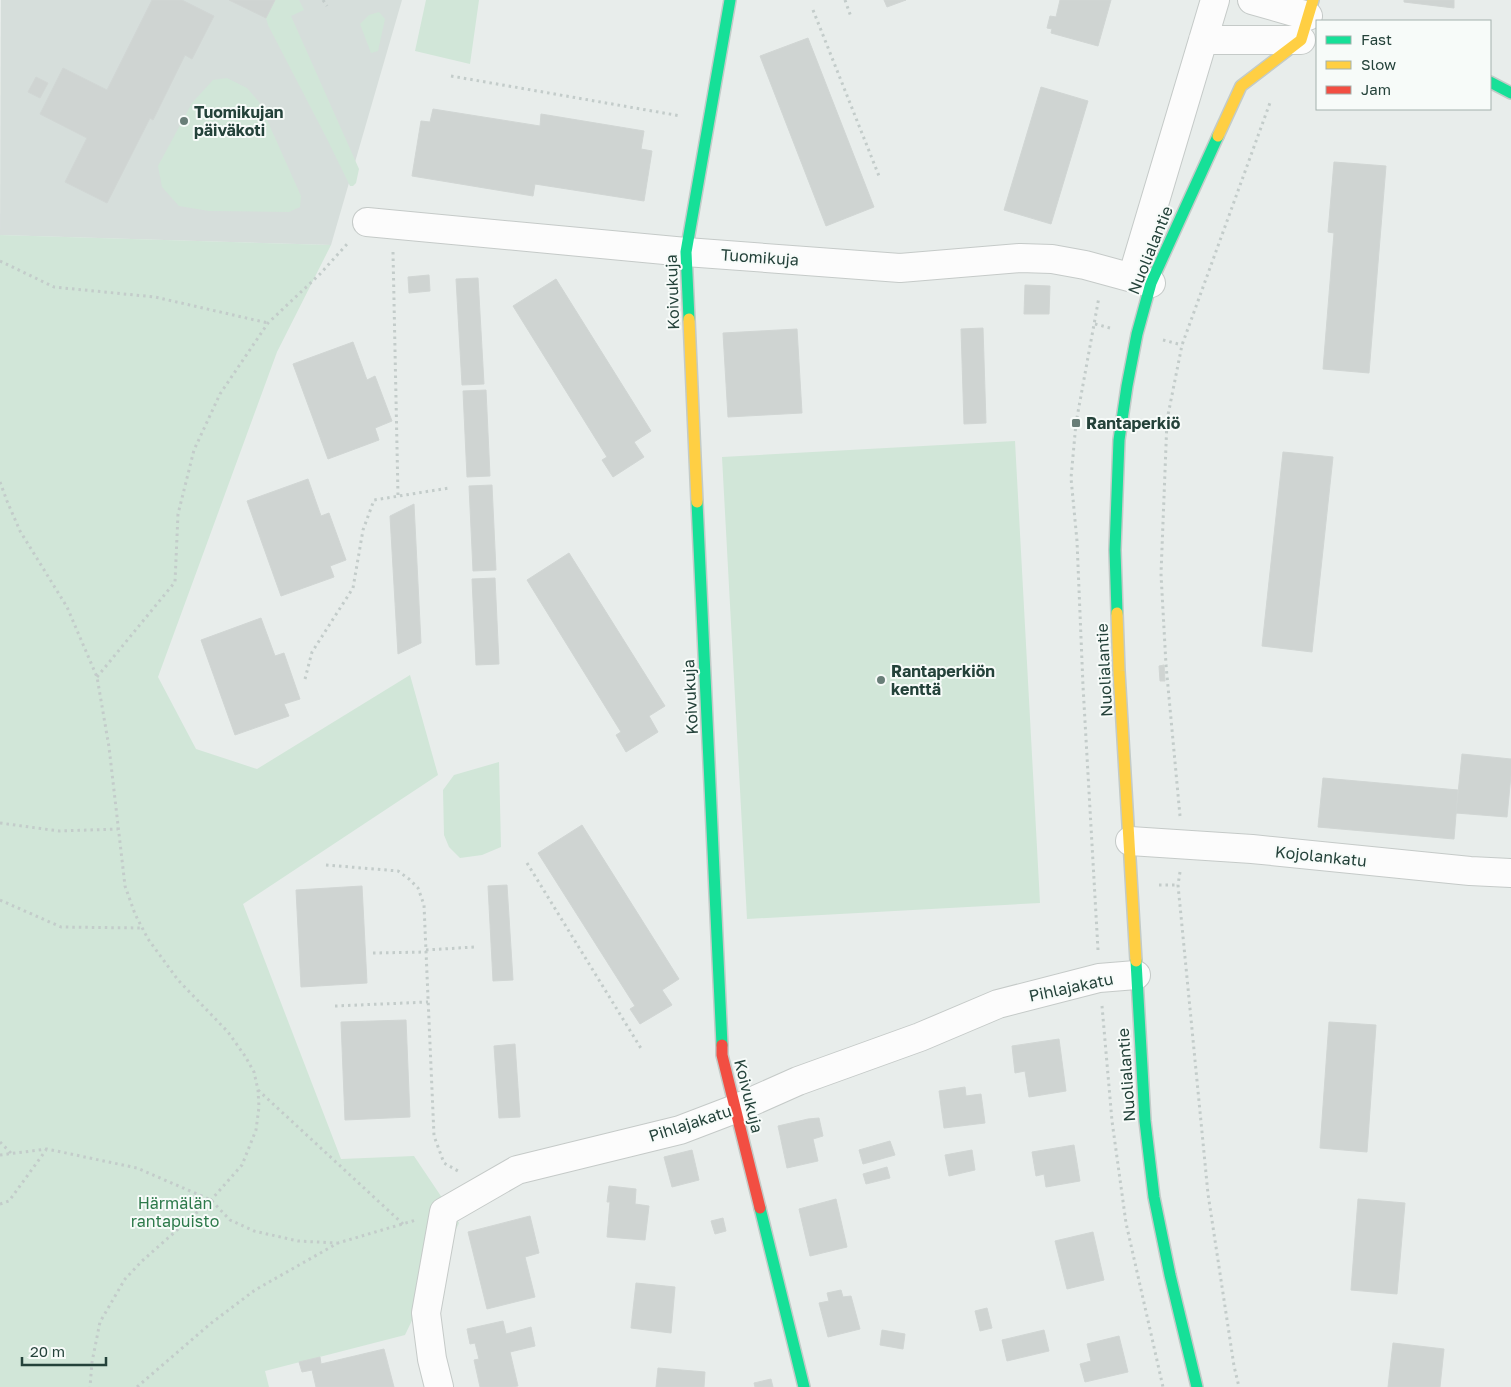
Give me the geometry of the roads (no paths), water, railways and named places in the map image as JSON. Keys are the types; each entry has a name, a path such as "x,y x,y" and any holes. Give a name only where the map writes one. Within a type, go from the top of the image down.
{"street":[{"name":"Koivukuja","path":"730,0 686,252 722,1055 804,1387"},
{"path":"1142,280 1202,40 1214,0"},
{"path":"1252,0 1311,24"},
{"path":"1202,40 1311,24"},
{"name":"Nuolialantie","path":"1197,1387 1170,1275 1154,1197 1145,1121 1119,662 1115,550 1119,440 1127,386 1138,334 1142,280 1241,86 1311,24"},
{"path":"1491,83 1511,93"},
{"name":"Tuomikuja","path":"380,223 686,252 900,268 1020,258 1052,259 1085,265 1142,280"},
{"name":"Kojolankatu","path":"1130,841 1252,849 1470,871 1511,873"},
{"name":"Pihlajakatu","path":"439,1387 432,1359 426,1313 444,1212 487,1186 517,1170 680,1130 736,1109 798,1081 920,1037 998,1004 1099,978 1136,975"}],"place":[{"name":"Tuomikujan päiväkoti","path":"184,121"},
{"name":"Rantaperkiö","path":"1076,423"},
{"name":"Rantaperkiön kenttä","path":"881,680"}],"park label":[{"name":"Härmälän rantapuisto","path":"175,1212"}]}
